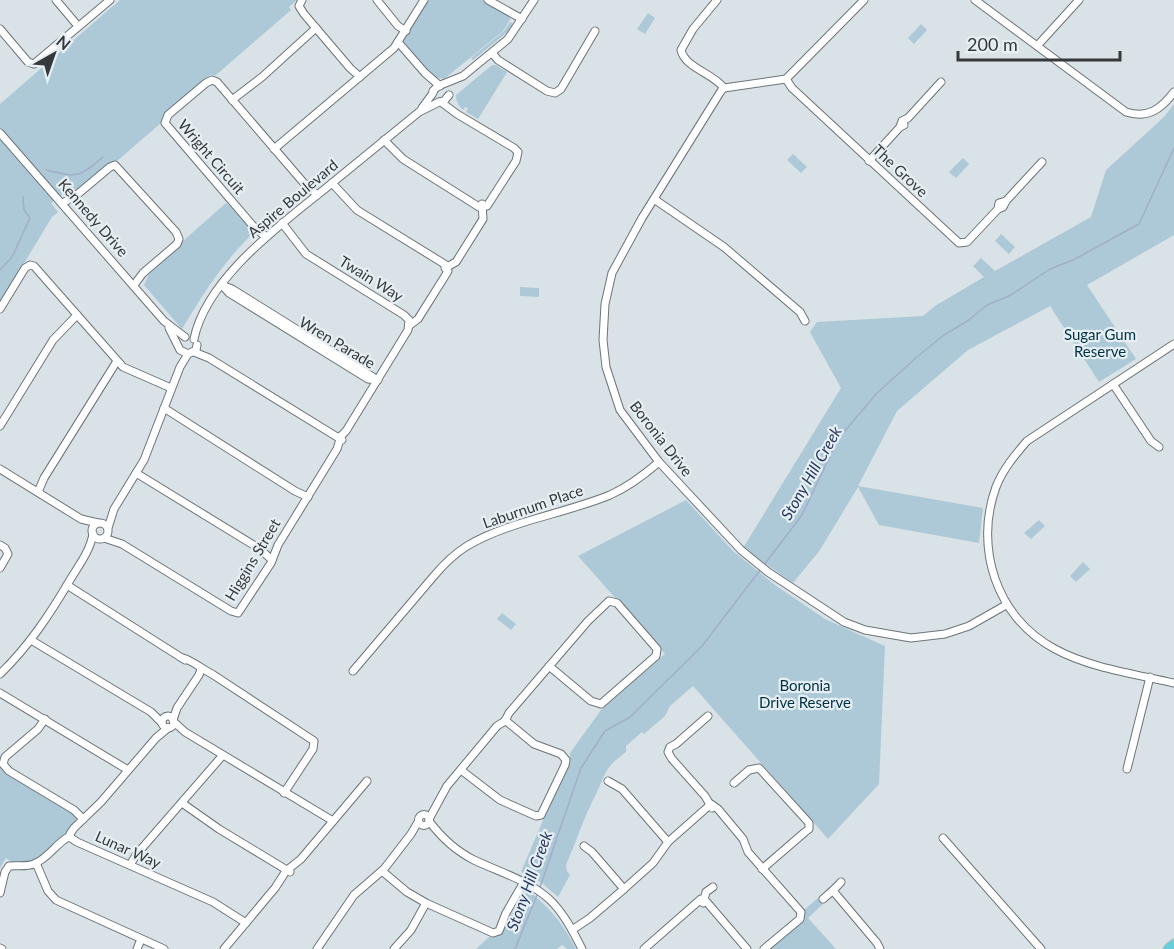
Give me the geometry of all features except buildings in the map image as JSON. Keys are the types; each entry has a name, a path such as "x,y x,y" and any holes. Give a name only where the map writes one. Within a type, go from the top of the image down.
{"main road":[{"path":"1168,949 1174,944"}],"street":[{"path":"56,0 78,27"},
{"path":"0,29 28,62 34,64 110,0"},
{"path":"302,0 299,6 301,11 359,78"},
{"path":"377,0 394,20 407,29"},
{"path":"276,150 397,44 424,0"},
{"path":"488,0 521,20"},
{"path":"440,102 446,100 463,76 510,37 534,0"},
{"path":"717,0 693,29 681,50 685,59 717,80 724,88 786,79 864,0"},
{"path":"975,0 1120,109 1131,114 1146,114 1156,110 1174,92"},
{"path":"1037,46 1079,0"},
{"path":"234,102 317,30"},
{"path":"493,51 504,63 543,87 555,89 564,82 595,31"},
{"path":"397,44 425,73 446,88 454,109 460,116"},
{"path":"425,73 434,98 506,144 515,154 512,165 492,197 482,206"},
{"path":"433,92 463,76"},
{"name":"The Grove","path":"786,79 792,88 869,161 959,243 967,242 998,209 1003,207 1005,201 1042,162"},
{"name":"Wright Circuit","path":"264,239 165,122 168,115 210,80 216,82 315,196"},
{"path":"869,161 900,127 906,124 908,118 941,82"},
{"name":"Boronia Drive","path":"724,88 654,199 612,273 604,304 602,328 606,367 620,410 659,462 751,560 844,622 890,636 911,638 945,634 969,626 1006,605"},
{"name":"Aspire Boulevard","path":"419,112 433,92"},
{"name":"Aspire Boulevard","path":"108,528 114,509 144,460 200,320 222,285 264,239 315,196 419,112 440,102"},
{"name":"Kennedy Drive","path":"0,133 164,321 191,344"},
{"path":"386,139 403,159 482,206"},
{"path":"64,205 110,166 115,165 176,232 179,239 177,244 132,283"},
{"path":"191,344 209,358 330,433 340,438 350,435 376,393 378,380 409,323 420,314 447,273 443,262 359,211 333,182"},
{"path":"654,199 724,247 800,312 806,321"},
{"path":"446,268 458,259 483,219 482,206"},
{"name":"Twain Way","path":"281,225 306,254 404,315 409,323"},
{"path":"0,309 28,265 37,268 127,370 172,386"},
{"name":"Wren Parade","path":"222,285 229,293 368,379 378,380"},
{"path":"0,426 55,338 79,317"},
{"name":"Kennedy Drive","path":"164,321 179,347"},
{"path":"179,347 191,344"},
{"path":"179,347 191,344"},
{"path":"1174,344 1027,441 1013,458 997,485 988,519 987,537 992,574 1006,605 1036,637 1070,656 1174,683"},
{"name":"Aspire Boulevard","path":"179,347 180,367"},
{"path":"36,491 110,372 119,362"},
{"path":"1113,384 1151,441 1159,447"},
{"path":"163,411 307,499"},
{"name":"Higgins Street","path":"103,539 122,544 236,613 243,608 278,545 337,449 340,438"},
{"name":"Laburnum Place","path":"353,671 433,576 467,546 492,534 612,494 639,479 659,462"},
{"path":"0,468 81,519 105,524 108,528 107,536 88,552 32,638 0,674"},
{"path":"136,473 273,557"},
{"name":"Aspire Boulevard","path":"98,523 114,509"},
{"path":"81,519 97,539 103,539"},
{"path":"88,552 93,526 98,523"},
{"name":"Higgins Street","path":"108,528 122,544"},
{"path":"0,544 8,554 0,568"},
{"path":"66,586 191,661 199,671 212,674 313,740 314,747 285,794"},
{"path":"317,949 354,896 383,870 411,834 425,821 447,786 494,731 506,721 512,710 550,665 588,621 601,609 611,604 620,608 657,649 657,653 649,661 607,698 597,702 589,698 550,665"},
{"path":"32,638 331,823"},
{"name":"Lunar Way","path":"199,671 156,738 98,806 72,830 70,836 77,842 213,902 230,912 244,925"},
{"path":"1127,769 1150,677"},
{"path":"2,693 127,772"},
{"path":"708,716 676,744 672,751 675,762 743,839 748,852 791,901 798,913 793,923 764,949"},
{"path":"43,718 32,734 5,757 4,766 74,810 83,819"},
{"path":"461,770 500,800 538,816 541,815 562,770 562,759 534,744 506,721"},
{"path":"132,866 134,856 210,770 221,754"},
{"path":"734,783 749,770 759,768 803,818 806,825 801,835 762,869"},
{"path":"224,949 275,888 282,883 287,872 301,859 367,781"},
{"path":"608,781 622,789 668,842"},
{"path":"183,801 198,814 287,872"},
{"path":"571,929 624,889 653,863 668,842 712,806"},
{"path":"425,821 459,851 523,881 545,896 560,911 582,949"},
{"path":"0,893 5,872 9,866 35,863 70,836"},
{"path":"943,838 1041,949"},
{"path":"584,846 624,889"},
{"path":"35,863 48,891 56,900 164,949"},
{"path":"383,870 407,892 424,902 485,928 494,929 501,923 523,881"},
{"path":"823,899 834,892 842,882"},
{"path":"644,949 693,906 703,901 706,892 713,887"},
{"path":"834,892 880,949"},
{"path":"703,901 744,948"},
{"path":"394,949 400,945 411,930 424,902"},
{"path":"138,949 143,940"}],"green space":[{"path":"120,0 297,0 289,7 291,10 216,75 210,75 163,116 161,123 117,161 110,162 69,197 64,193 51,203 58,212 52,217 0,303 0,104"},
{"path":"427,0 484,0 511,18 503,31 444,79 436,80 404,44 404,39"},
{"path":"648,13 655,18 645,34 637,29"},
{"path":"510,22 513,24 512,28 473,60 471,58 504,31"},
{"path":"921,24 927,30 914,44 908,38"},
{"path":"492,65 507,72 478,119 466,112 468,108 465,107 463,110 461,108 456,95"},
{"name":"Sugar Gum Reserve","path":"1174,104 1174,235 1087,285 1136,359 1099,382 1050,306 968,350 897,411 858,486 983,508 979,543 879,525 858,487 820,550 793,583 743,548 841,388 810,332 817,322 923,316 935,306 984,277 973,266 981,258 995,271 1091,217 1106,170 1164,117"},
{"path":"793,154 807,167 801,173 787,160"},
{"path":"963,158 969,164 956,178 949,172"},
{"path":"226,203 253,233 214,279 182,329 144,285 149,274 159,265 157,264"},
{"path":"1001,234 1015,247 1009,254 995,241"},
{"path":"520,287 539,288 539,297 520,296"},
{"name":"Boronia Drive Reserve","path":"686,500 733,551 775,585 825,619 885,646 879,784 828,839 693,686 670,706 665,716 626,746 626,752 608,768 566,865 570,875 558,897 542,883 521,872 570,753 601,710 665,654 578,556"},
{"path":"1039,520 1045,526 1031,539 1024,533"},
{"path":"1083,562 1090,569 1076,582 1070,576"},
{"path":"502,613 516,624 511,630 497,619"},
{"path":"0,768 72,812 76,819 68,831 41,856 21,864 6,858 0,868"},
{"path":"529,891 556,917 576,949 567,949 562,945 557,949 476,949 489,937 499,935 524,893"},
{"path":"819,897 824,903 808,918 836,949 769,949 802,912"}],"waterway":[{"name":"Stony Hill Creek","path":"764,565 802,515 838,439 877,393 944,335 969,320 987,305 1011,295 1050,269 1073,260 1139,224 1174,148"},
{"path":"46,170 71,175 82,173 103,157"},
{"path":"0,270 12,257 30,218 24,210 23,197"},
{"name":"Stony Hill Creek","path":"540,887 581,768 605,731 630,717 702,646 761,569"},
{"name":"Stony Hill Creek","path":"515,949 537,895"}]}
